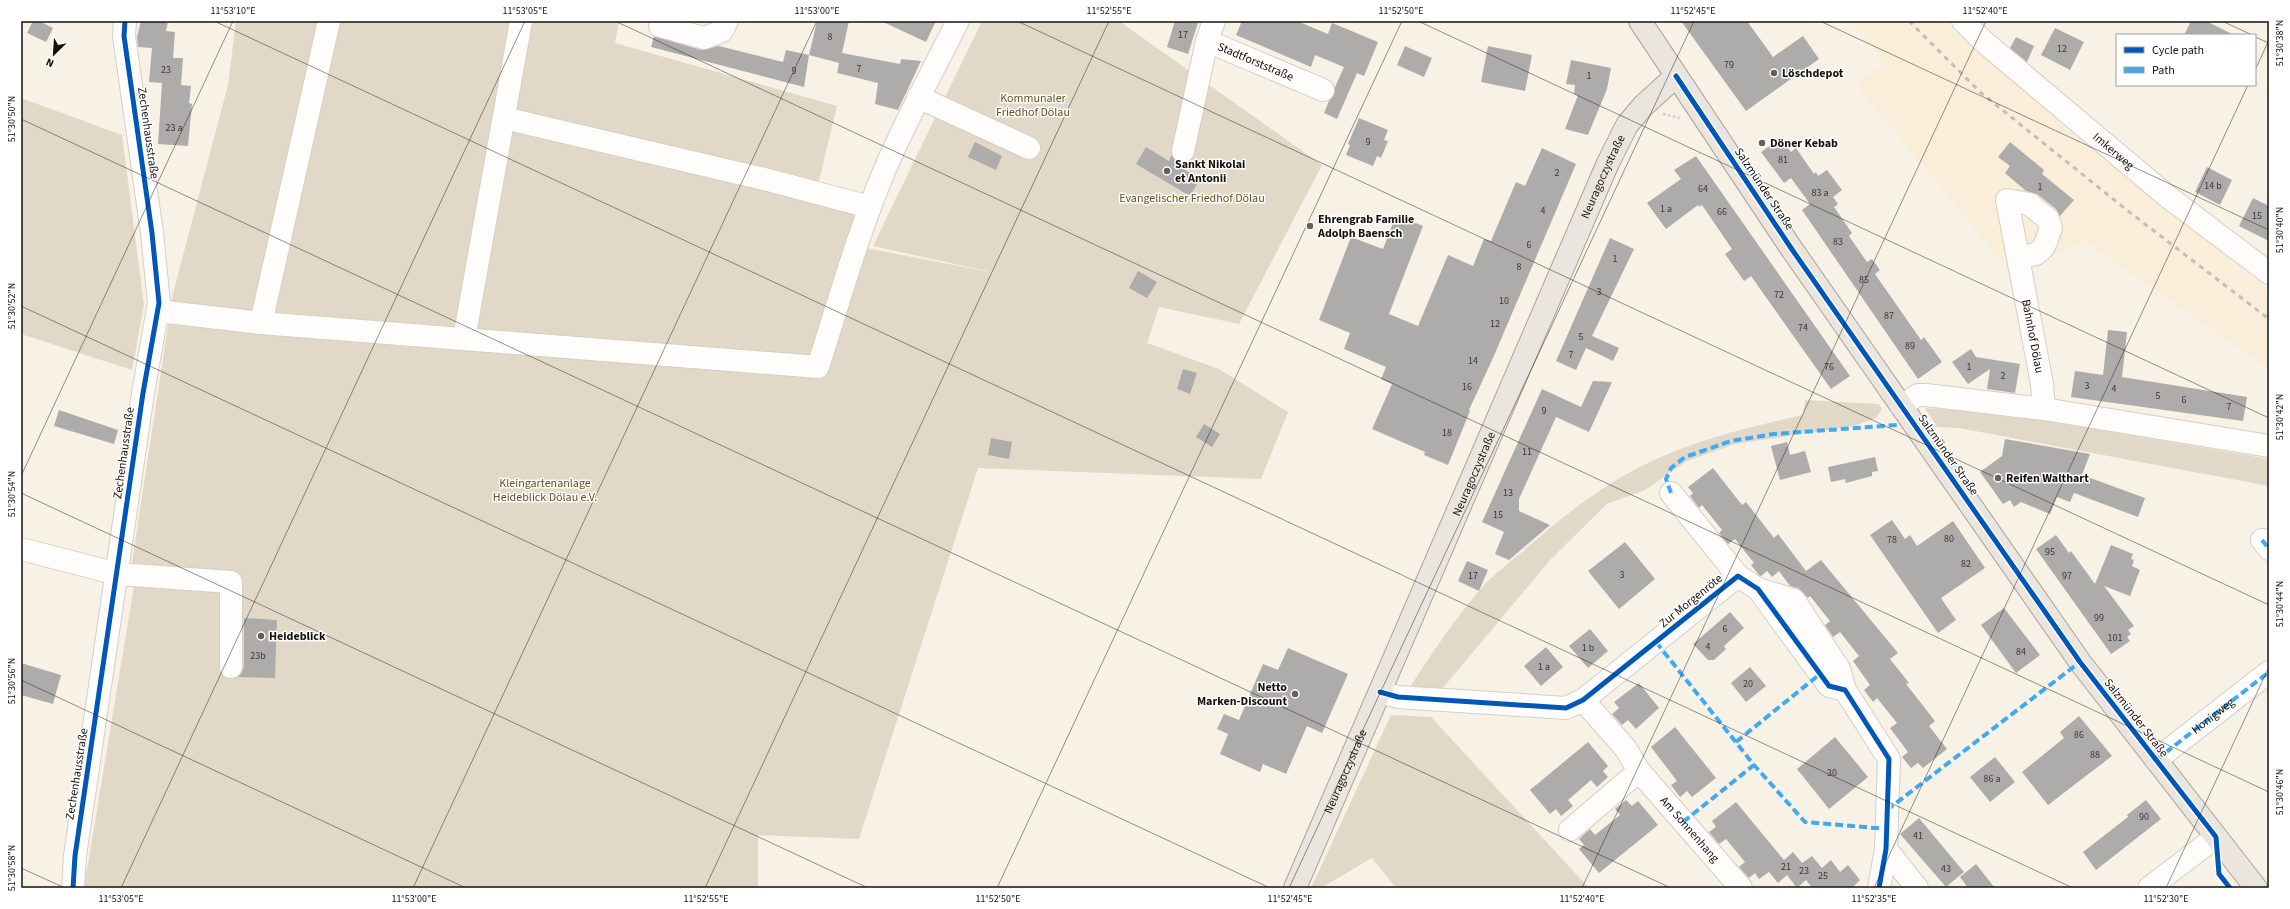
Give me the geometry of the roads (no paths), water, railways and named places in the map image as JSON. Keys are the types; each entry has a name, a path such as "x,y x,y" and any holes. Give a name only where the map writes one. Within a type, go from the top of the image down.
{"main road":[{"name":"Salzmünder Straße","path":"1640,21 1901,406 2080,662 2256,888"},
{"name":"Neuragoczystraße","path":"1295,888 1608,163 1627,125 1643,106 1676,76"}],"street":[{"name":"Zechenhausstraße","path":"73,888 74,856 118,574 143,393 159,303 152,233 124,36 125,21"},
{"path":"261,323 329,21"},
{"path":"464,339 522,21"},
{"path":"660,26 704,38 722,31 727,21"},
{"path":"158,311 261,323 818,367 870,208 885,169 918,98 958,21"},
{"name":"Imkerweg","path":"1964,21 1983,42 2167,196 2269,273"},
{"path":"1183,151 1210,31"},
{"name":"Stadtforststraße","path":"1210,31 1323,90"},
{"path":"918,98 1029,148"},
{"path":"504,118 764,179 870,208"},
{"name":"Bahnhof Dölau","path":"2019,264 2042,384 2044,409"},
{"path":"1901,406 1918,396 1926,395 2044,409 2269,446"},
{"name":"Zur Morgenröte","path":"1671,493 1738,576 1758,589 1829,686 1845,690 1889,759 1886,849 1879,888"},
{"path":"21,549 118,574 231,582 231,667"},
{"name":"Zur Morgenröte","path":"1380,692 1398,697 1566,708 1583,700 1738,576"},
{"name":"Honigweg","path":"2156,760 2269,672"},
{"name":"Am Sonnenhang","path":"1583,700 1626,749 1639,771 1741,888"},
{"path":"1570,830 1639,771"},
{"path":"2149,888 2216,836"},
{"path":"1886,849 1917,888"}],"railway":[{"path":"1909,21 1980,92 2128,211 2269,319"}],"place":[{"name":"Löschdepot","path":"1774,73"},
{"name":"Döner Kebab","path":"1762,143"},
{"name":"Sankt Nikolai et Antonii","path":"1167,171"},
{"name":"Ehrengrab Familie Adolph Baensch","path":"1310,226"},
{"name":"Reifen Walthart","path":"1998,478"},
{"name":"Heideblick","path":"261,636"},
{"name":"Netto Marken-Discount","path":"1295,694"}],"park label":[{"name":"Kommunaler Friedhof Dölau","path":"1033,105"},
{"name":"Evangelischer Friedhof Dölau","path":"1192,198"},
{"name":"Kleingartenanlage Heideblick Dölau e.V.","path":"545,490"}]}
